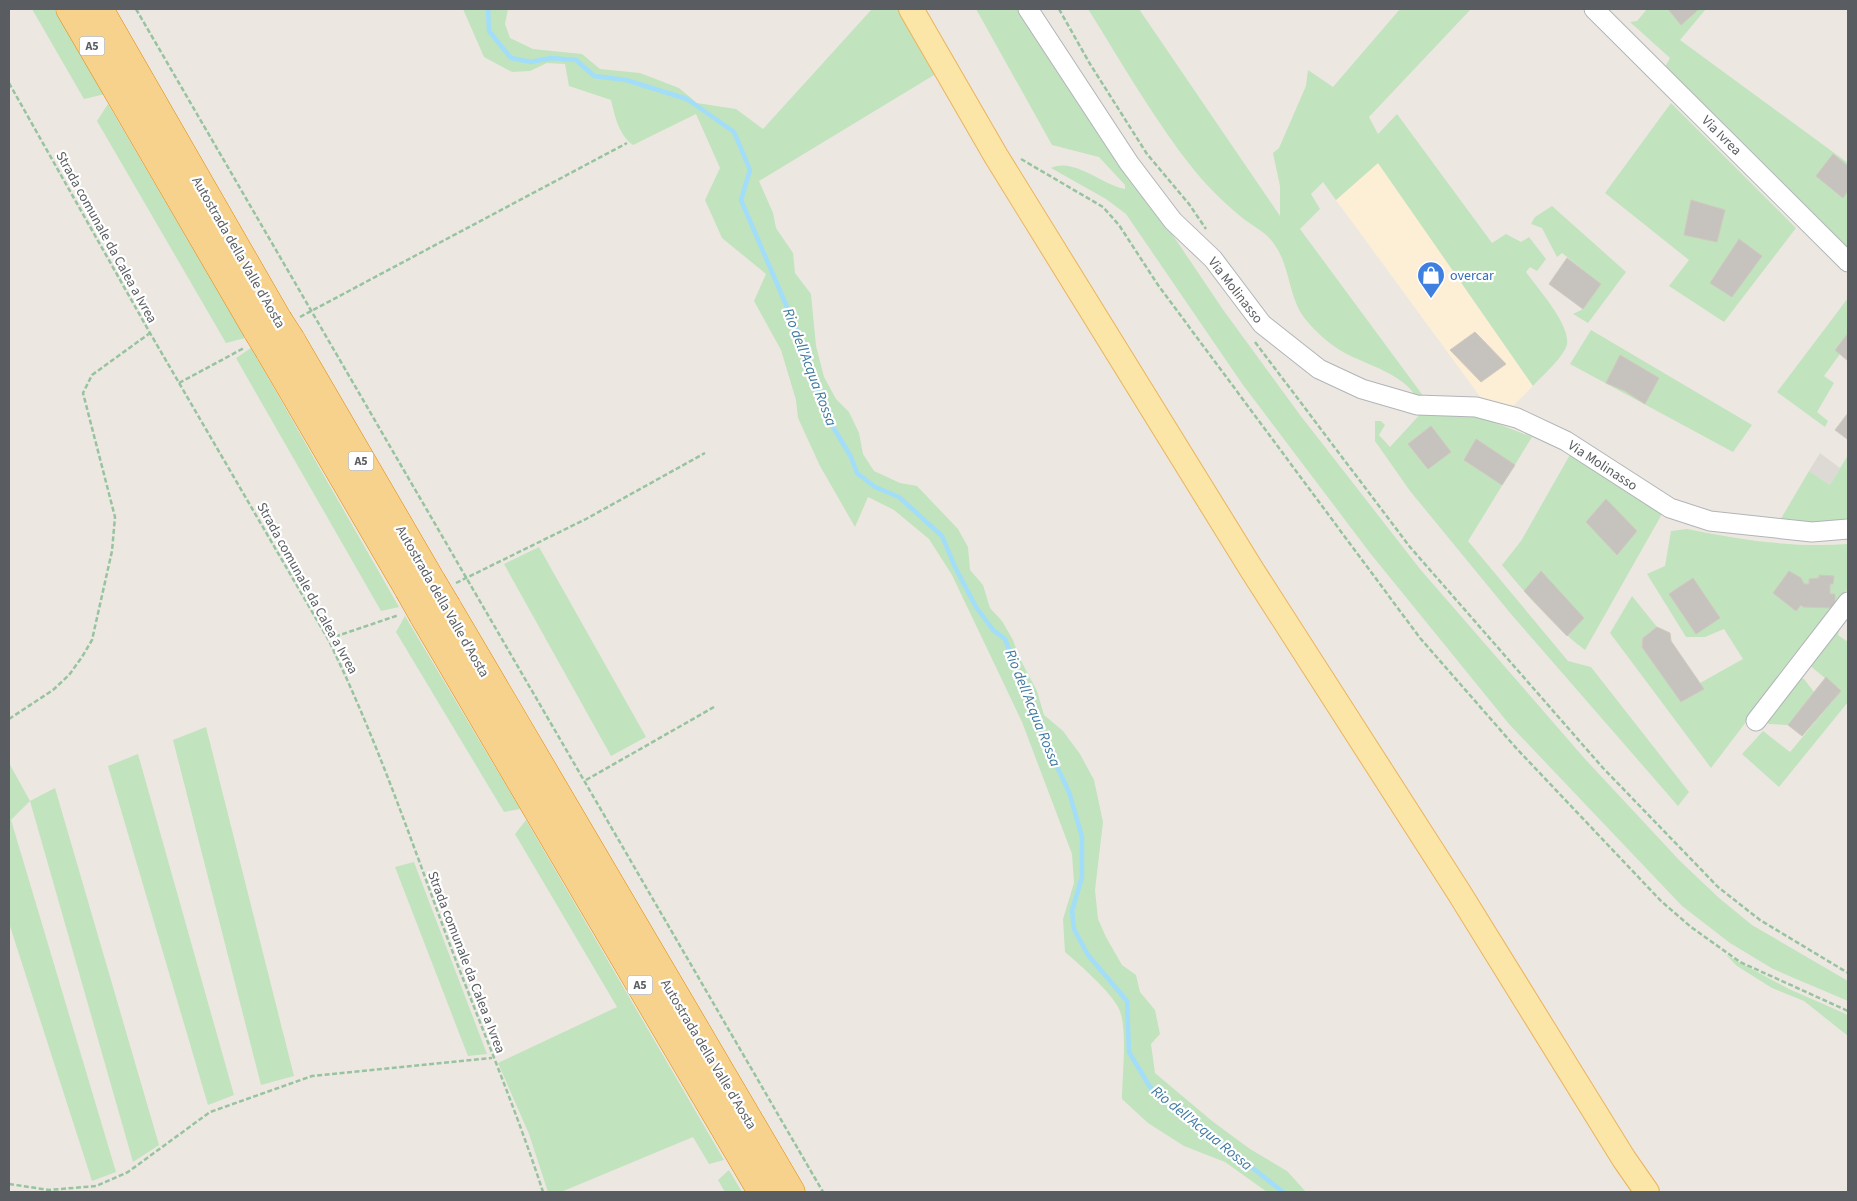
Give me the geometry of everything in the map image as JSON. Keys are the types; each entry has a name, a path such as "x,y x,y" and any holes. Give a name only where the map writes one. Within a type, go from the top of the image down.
{"highway":[{"name":"Autostrada della Valle d'Aosta","path":"70,9 131,88 755,1161 791,1192"},
{"name":"Autostrada della Valle d'Aosta","path":"99,9 131,88"}],"main road":[{"path":"911,9 996,156 1252,570 1458,891 1624,1159 1647,1192"}],"street":[{"name":"Via Molinasso","path":"1028,9 1129,163 1173,221 1213,259 1262,324 1319,369 1362,390 1416,405 1476,407 1517,418 1566,441 1670,508 1710,521 1812,532 1848,529"},
{"name":"Via Ivrea","path":"1594,9 1848,262"},
{"path":"1756,721 1848,602"}],"path":[{"path":"136,9 586,780 823,1192"},
{"path":"1060,9 1090,64 1147,154 1206,226 1213,259"},
{"name":"Strada comunale da Calea a Ivrea","path":"9,83 150,333 328,639 376,747 492,1058 525,1138 543,1192"},
{"path":"312,311 627,143"},
{"path":"996,156 1008,152 1104,207 1120,225 1158,284 1420,638 1517,749 1661,901 1691,927 1740,962 1848,1011"},
{"path":"9,719 53,690 69,675 92,640 112,551 115,517 83,392 85,385 97,370 150,333"},
{"path":"1252,336 1410,547 1603,768 1718,887 1760,920 1848,973"},
{"path":"467,578 586,519 705,453"},
{"path":"328,639 396,616"},
{"path":"586,780 714,707"},
{"path":"9,1184 49,1190 96,1186 128,1172 210,1112 312,1076 492,1058"}],"shaded area":[{"path":"1378,163 1533,386 1510,409 1484,402 1336,200"},
{"path":"1820,453 1840,468 1830,485 1809,471"}],"green space":[{"path":"32,9 54,9 105,94 84,99"},
{"path":"463,9 508,9 505,24 510,38 533,49 582,54 600,69 640,73 679,88 697,103 736,109 763,129 872,9 902,9 939,72 759,181 773,213 776,228 793,253 795,273 811,294 816,346 824,377 836,399 849,412 859,433 863,454 874,471 900,483 917,486 958,529 968,547 970,570 983,585 990,608 1002,621 1013,640 1019,657 1037,691 1044,715 1063,731 1080,754 1094,780 1103,822 1095,890 1098,919 1122,965 1136,975 1140,992 1155,1010 1160,1034 1151,1044 1155,1073 1212,1121 1250,1149 1287,1171 1306,1192 1267,1192 1225,1162 1184,1146 1148,1123 1122,1099 1124,1040 1122,1017 1110,995 1065,952 1063,919 1074,883 1072,854 1022,722 952,575 929,539 894,510 868,497 855,527 820,466 798,418 796,400 781,350 754,301 766,274 722,238 705,200 720,168 696,114 633,145 621,131 611,100 569,86 565,64 547,63 530,71 512,72 484,57"},
{"path":"976,9 1020,9 1224,311 1300,415 1420,569 1585,759 1680,861 1719,898 1752,925 1848,981 1848,1001 1773,969 1730,943 1682,906 1509,724 1370,553 1243,385 1126,214 1106,199 1051,168 1069,166 1125,189 1125,185 1099,157 1052,145"},
{"path":"1088,9 1139,9 1280,216 1280,186 1273,153 1279,148 1306,86 1308,70 1333,87 1400,9 1471,9 1369,117 1378,134 1397,114 1492,243 1506,234 1521,242 1529,237 1546,259 1537,271 1530,267 1526,272 1559,317 1564,327 1567,344 1562,354 1533,386 1378,163 1336,200 1323,182 1311,194 1320,209 1300,229 1424,397 1418,400 1404,383 1395,377 1343,352 1323,338 1300,311 1292,292 1284,262 1271,240 1232,209 1194,170 1152,111"},
{"path":"1647,9 1706,9 1680,40 1848,163 1848,254 1664,69 1670,58 1630,22 1637,21"},
{"path":"1671,103 1796,228 1724,322 1669,286 1689,260 1605,193"},
{"path":"108,104 245,338 226,343 97,121"},
{"path":"1552,206 1626,272 1588,323 1573,314 1583,309 1601,284 1562,253 1557,257 1542,228 1531,224 1535,217"},
{"path":"1848,298 1848,333 1835,349 1840,354 1824,376 1834,383 1817,412 1828,421 1825,427 1777,392"},
{"path":"1591,330 1752,425 1733,452 1570,364"},
{"path":"251,348 399,607 381,611 236,358"},
{"path":"1425,409 1483,418 1532,437 1468,541 1568,661 1591,667 1689,792 1678,806 1511,614 1410,491 1375,441 1375,421 1381,421 1385,425 1379,435 1390,447"},
{"path":"1571,453 1662,514 1585,650 1551,620 1502,565 1521,541"},
{"path":"1848,455 1848,523 1779,522 1809,471 1830,485"},
{"path":"1687,529 1727,537 1787,544 1848,544 1848,588 1711,768 1610,633 1632,596 1657,627 1643,638 1642,647 1682,702 1704,689 1700,683 1743,659 1724,629 1705,637 1686,637 1647,574 1665,566 1671,531"},
{"path":"539,547 646,737 611,756 504,564"},
{"path":"405,616 520,809 504,812 396,632"},
{"path":"1840,627 1838,635 1848,642 1848,702 1779,787 1742,754 1763,731 1790,752 1841,691 1809,665"},
{"path":"1794,676 1804,679 1814,692 1788,725 1769,724 1764,720"},
{"path":"206,727 294,1076 261,1085 173,740"},
{"path":"138,754 234,1095 208,1105 108,766"},
{"path":"9,763 30,801 11,820 116,1172 92,1181 9,923"},
{"path":"55,788 159,1145 133,1162 30,801"},
{"path":"526,820 724,1160 709,1164 693,1137 561,1192 548,1192 529,1134 498,1063 617,1007 515,834"},
{"path":"414,862 487,1054 468,1056 395,867"},
{"path":"1726,955 1789,989 1846,1014 1848,1016 1848,1036 1804,1001 1772,988 1737,966"},
{"path":"729,1170 742,1192 725,1192 718,1180"}],"building":[{"path":"1668,9 1699,9 1681,25"},
{"path":"1833,154 1848,166 1848,191 1843,198 1816,176"},
{"path":"1691,200 1725,210 1717,242 1684,235"},
{"path":"1739,239 1762,256 1732,297 1710,283"},
{"path":"1567,258 1601,284 1583,309 1549,284"},
{"path":"1475,332 1506,364 1481,382 1450,350"},
{"path":"1848,333 1848,361 1835,350"},
{"path":"1620,355 1659,378 1645,404 1625,391 1606,383"},
{"path":"1848,413 1848,438 1847,439 1835,430"},
{"path":"1431,426 1451,452 1428,469 1408,444"},
{"path":"1476,439 1515,465 1502,485 1464,460"},
{"path":"1606,499 1637,531 1617,555 1586,522"},
{"path":"1541,571 1584,618 1567,636 1524,591"},
{"path":"1789,571 1801,578 1804,584 1809,584 1809,579 1819,578 1819,575 1834,576 1833,584 1830,584 1830,594 1835,594 1835,608 1803,607 1801,605 1796,611 1773,593"},
{"path":"1693,578 1720,618 1696,634 1669,594"},
{"path":"1657,627 1670,633 1671,641 1704,689 1681,702 1642,647 1643,638"},
{"path":"1826,677 1841,691 1802,736 1788,725"}],"waterway":[{"name":"Rio dell'Acqua Rossa","path":"488,9 489,31 511,58 531,62 551,58 576,60 594,76 626,80 687,99 734,132 750,170 741,200 796,328 827,417 851,457 857,473 875,487 899,497 942,536 955,567 976,607 993,630 1005,639 1042,735 1069,792 1082,837 1082,877 1072,911 1074,929 1088,955 1127,1001 1129,1052 1150,1087 1283,1192"}],"place":[{"name":"overcar","path":"1431,299"}]}
